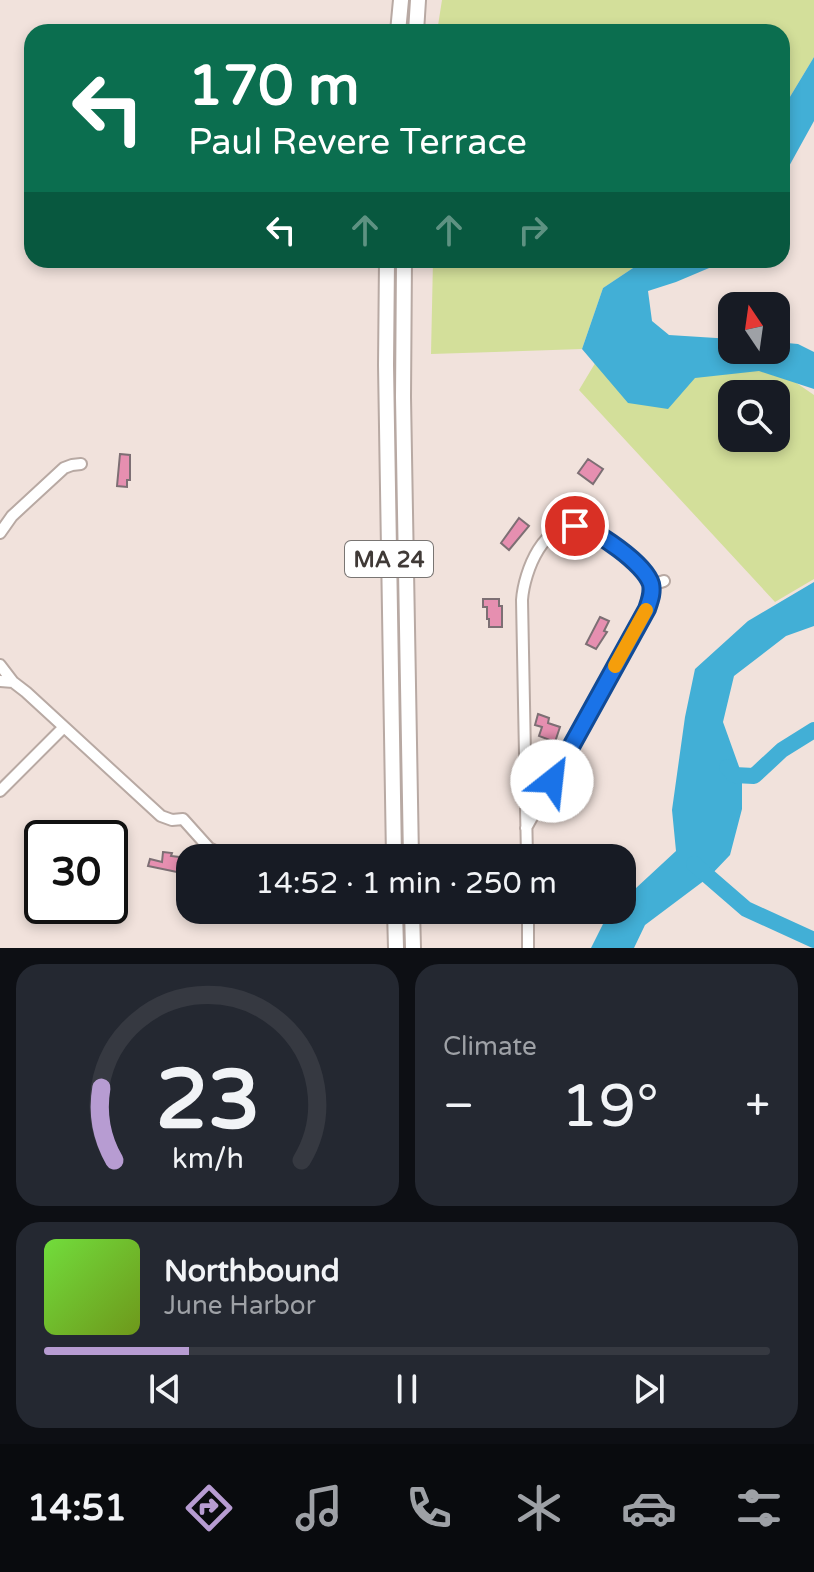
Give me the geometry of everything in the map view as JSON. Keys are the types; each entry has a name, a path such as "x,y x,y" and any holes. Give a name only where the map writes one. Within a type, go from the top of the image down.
{"highway":[{"path":"399,24 401,0"},
{"path":"416,24 418,0"},
{"name":"MA 24","path":"387,268 394,844"},
{"name":"MA 24","path":"404,268 403,397 411,844"},
{"path":"395,924 396,948"},
{"path":"412,924 413,948"}],"street":[{"path":"0,533 12,516 64,468 81,464"},
{"path":"573,507 575,526"},
{"path":"526,828 647,609 651,596 651,585 644,571 601,535 575,526 552,535 540,548 529,567 523,590 526,828 527,844"},
{"path":"651,585 664,581"},
{"path":"0,665 13,682 161,816 172,820 183,819 205,844"},
{"path":"0,681 13,682"},
{"path":"0,791 64,727"},
{"path":"528,924 528,948"}],"green space":[{"path":"442,0 814,0 814,57 790,97 790,24 438,24"},
{"path":"433,268 633,268 603,288 582,349 431,354"},
{"path":"606,345 687,368 779,371 814,395 814,579 775,602 579,390"}],"water":[{"path":"814,57 814,121 790,164 790,97"},
{"path":"633,268 709,268 648,291 652,321 669,335 718,338 718,364 790,364 790,343 798,344 814,352 814,389 759,371 695,378 668,409 628,403 582,349 603,288"},
{"path":"814,582 814,626 786,636 734,676 723,722 742,775 742,809 730,855 709,877 645,925 634,948 591,948 603,924 636,924 636,888 676,851 672,810 695,669 748,621"}],"building":[{"path":"120,454 130,455 127,487 117,486"},
{"path":"588,459 603,469 593,484 578,473"},
{"path":"519,518 529,526 509,550 501,543"},
{"path":"483,599 499,599 502,627 489,627"},
{"path":"600,617 609,621 604,631 607,632 596,649 586,644"},
{"path":"538,714 549,718 548,723 560,727 555,742 539,736 542,727 535,725"},
{"path":"163,852 172,853 171,856 176,857 176,872 148,866 150,859 162,862"}],"waterway":[{"path":"727,767 734,775 754,776 782,750 814,730"},
{"path":"694,864 746,909 814,940"}],"slow traffic":[{"path":"615,666 646,610"}],"route":[{"path":"552,781 647,609 652,590 644,571 601,535 575,526"}]}
